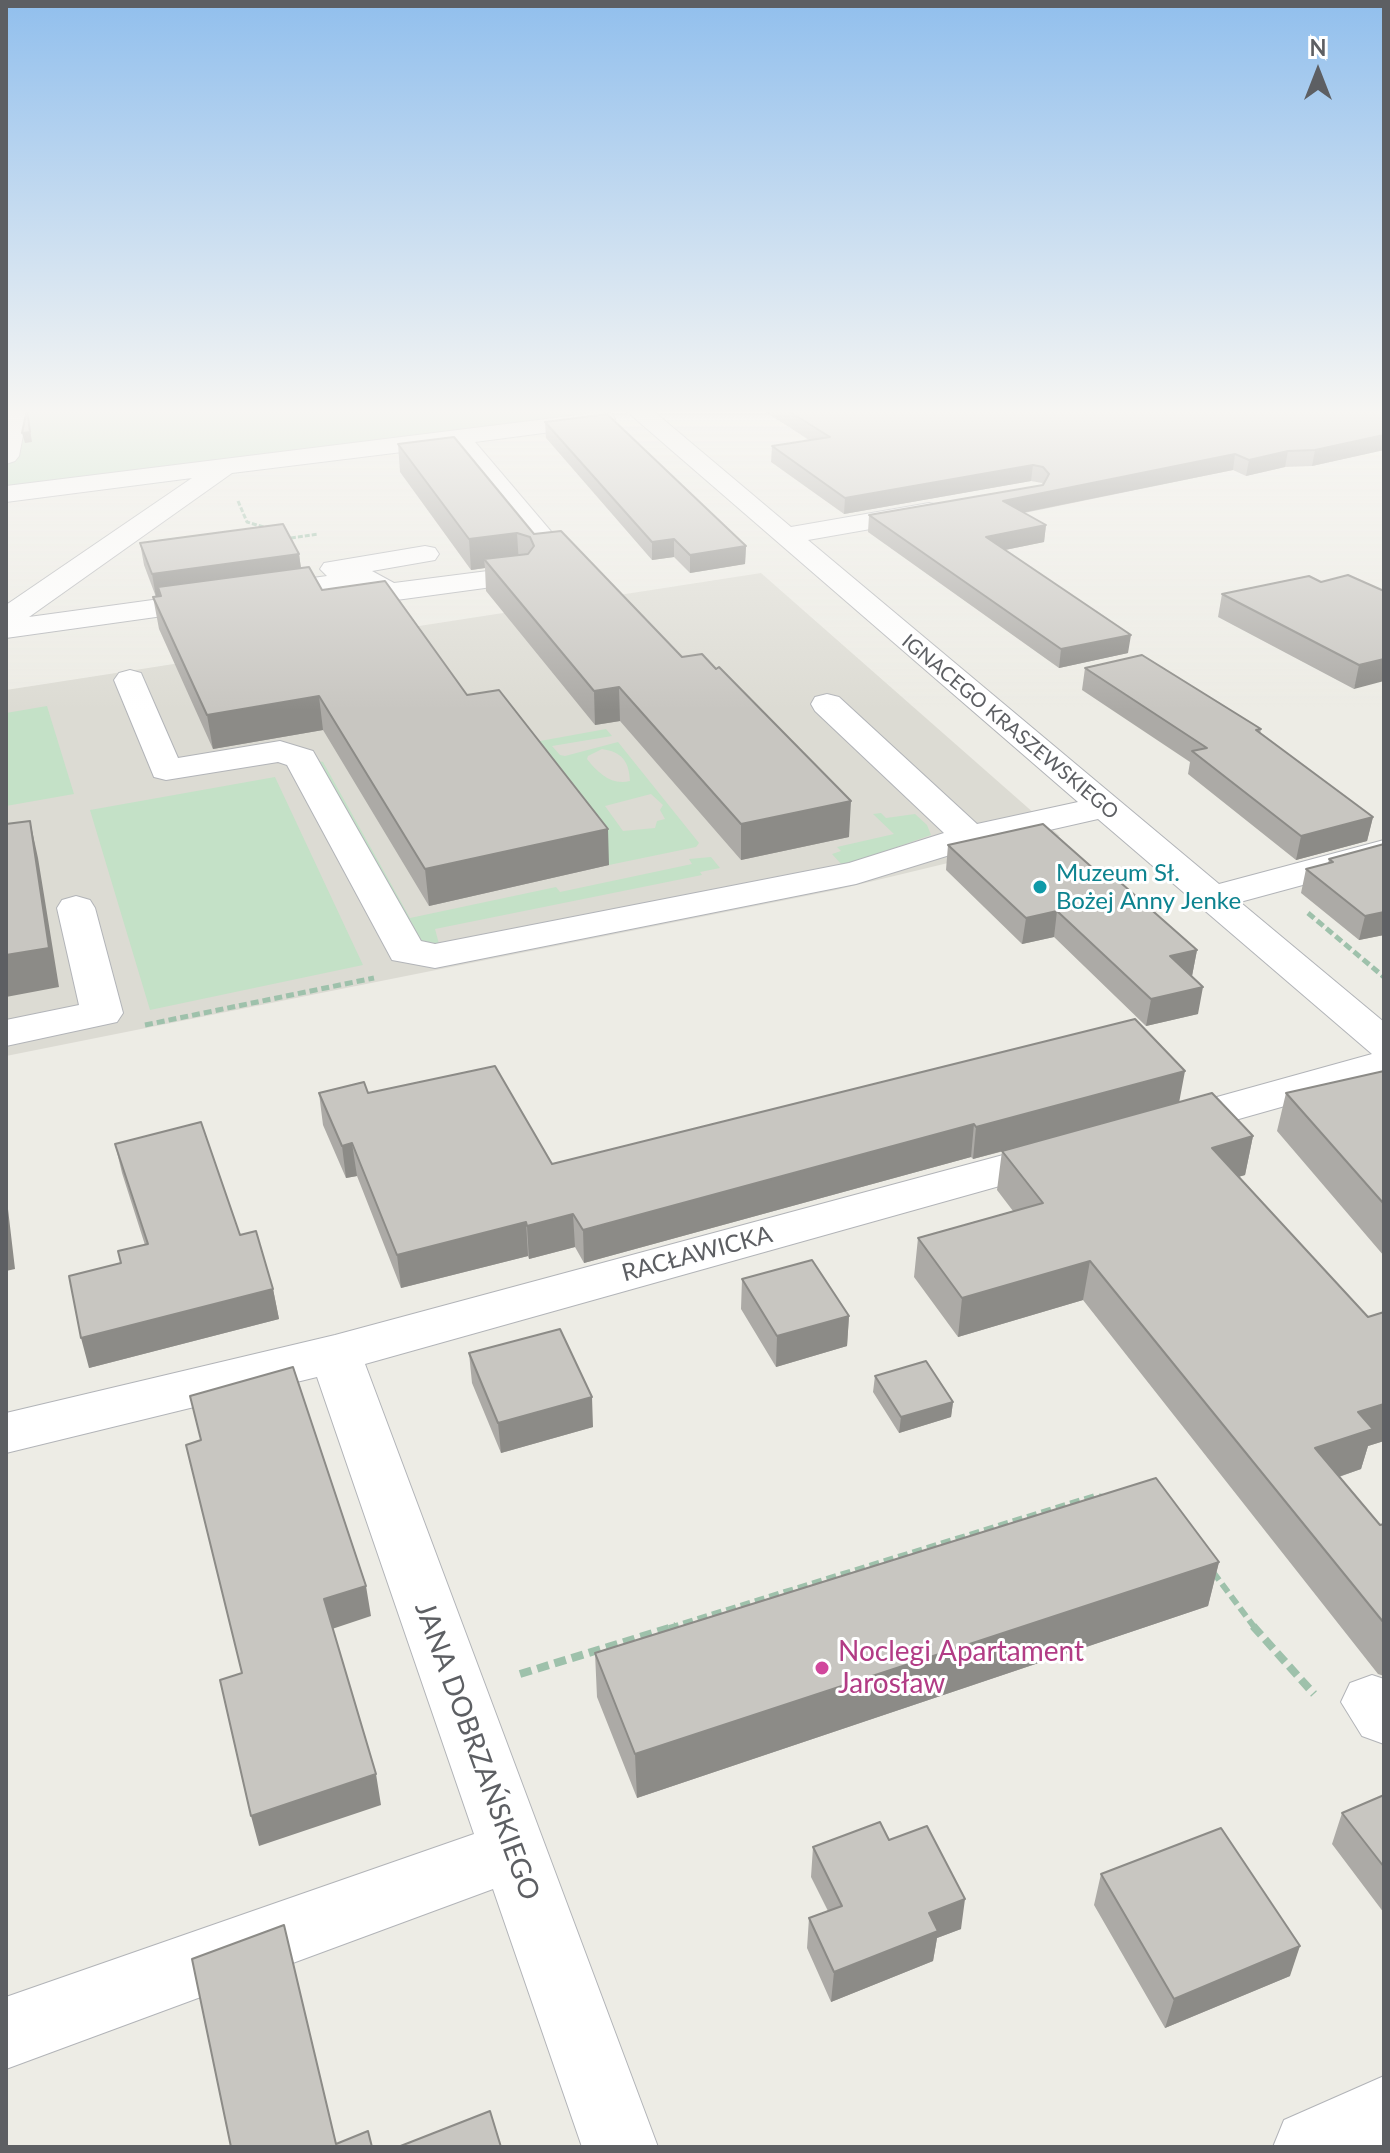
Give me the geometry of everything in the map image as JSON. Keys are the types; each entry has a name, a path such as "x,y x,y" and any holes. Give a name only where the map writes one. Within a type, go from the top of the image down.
{"street":[{"path":"7,620 164,509"},
{"path":"520,509 550,548"},
{"name":"IGNACEGO KRASZEWSKIEGO","path":"755,509 1384,1044"},
{"path":"786,536 938,509"},
{"path":"249,596 273,583 374,560 425,554"},
{"path":"7,620 249,596 368,579 389,592 519,576"},
{"path":"130,680 166,770 280,751 301,758 406,951 435,956 856,873 969,837 1105,807"},
{"path":"827,704 969,837"},
{"path":"1211,898 1384,851"},
{"path":"6,1033 102,1013 76,908"},
{"name":"RACŁAWICKA","path":"6,1433 335,1354 1384,1064"},
{"name":"JANA DOBRZAŃSKIEGO","path":"335,1354 620,2147"},
{"path":"6,2033 513,1851"},
{"path":"1311,2147 1384,2114"}],"path":[{"path":"242,509 247,522 272,529"},
{"path":"285,533 374,560"},
{"path":"282,539 328,533"},
{"path":"1320,921 1384,977"},
{"path":"102,1013 122,1030 408,971 435,956"},
{"path":"520,1674 1095,1496 1109,1499"},
{"path":"1210,1569 1254,1627 1360,1708"}],"shaded area":[{"path":"761,573 1060,836 836,890 6,1056 6,690"}],"green space":[{"path":"47,706 74,794 6,806 6,713"},
{"path":"606,729 612,736 552,746 565,756 618,742 699,843 696,847 609,865 518,745","holes":["602,749 615,752 623,759 630,781 611,780 591,764 588,756","651,794 663,805 660,810 665,819 657,821 655,828 623,831 605,806"]},
{"path":"314,760 323,762 410,918 556,887 560,892 692,864 689,859 711,857 720,868 700,872 702,875 435,929 439,944 423,945"},
{"path":"275,777 363,965 150,1010 90,810"},
{"path":"881,813 886,818 915,814 927,825 931,835 843,866 832,854 841,851 837,847 894,834 873,814"}],"building":[{"path":"447,509 514,509 534,534 561,531 682,657 702,654 716,669 719,667 851,801 741,824 619,687 594,691 484,559 528,554 534,546 530,537 517,533 469,539"},
{"path":"623,509 708,509 746,546 690,555 674,539 652,542"},
{"path":"901,509 1018,509 1046,525 986,537 1131,635 1061,649 869,515"},
{"path":"283,524 299,554 152,574 140,543"},
{"path":"309,567 322,590 385,581 467,695 499,690 608,829 425,869 319,696 207,715 153,597 161,596 158,587"},
{"path":"1348,575 1384,591 1384,659 1359,665 1222,594 1309,576 1321,582"},
{"path":"1142,655 1261,729 1256,730 1373,817 1301,836 1192,751 1207,748 1085,668"},
{"path":"30,821 49,948 6,955 6,824"},
{"path":"1043,824 1095,870 1104,868 1197,950 1170,956 1203,987 1151,999 1057,911 1026,918 948,845"},
{"path":"1384,844 1384,912 1365,916 1306,869 1333,862 1329,859"},
{"path":"1135,1019 1185,1071 976,1127 974,1124 583,1230 573,1214 527,1226 526,1222 397,1255 352,1143 342,1146 319,1093 364,1082 368,1093 495,1066 552,1164"},
{"path":"1384,1071 1384,1204 1286,1093"},
{"path":"1212,1093 1253,1136 1212,1148 1368,1317 1384,1312 1384,1404 1358,1412 1373,1429 1315,1448 1380,1525 1384,1524 1384,1623 1090,1261 962,1298 918,1238 1043,1203 1002,1151"},
{"path":"201,1122 240,1235 256,1231 273,1289 81,1338 69,1276 121,1263 118,1251 148,1244 115,1144"},
{"path":"812,1260 849,1316 777,1336 742,1279"},
{"path":"560,1329 592,1397 498,1423 469,1353"},
{"path":"926,1361 953,1402 901,1417 875,1376"},
{"path":"293,1367 366,1586 324,1599 376,1774 251,1816 220,1680 242,1673 186,1445 201,1440 190,1396"},
{"path":"1156,1478 1219,1562 635,1754 595,1653"},
{"path":"1384,1795 1384,1867 1342,1813"},
{"path":"880,1822 889,1840 927,1826 965,1899 929,1913 938,1931 834,1972 809,1918 842,1906 813,1847"},
{"path":"1221,1828 1300,1946 1174,1999 1101,1874"},
{"path":"284,1925 336,2144 368,2131 372,2147 231,2147 192,1959"},
{"path":"490,2111 501,2147 398,2147"}],"place":[{"name":"Muzeum Sł. Bożej Anny Jenke","path":"1040,887"},
{"name":"Noclegi Apartament Jarosław","path":"822,1668"}]}
